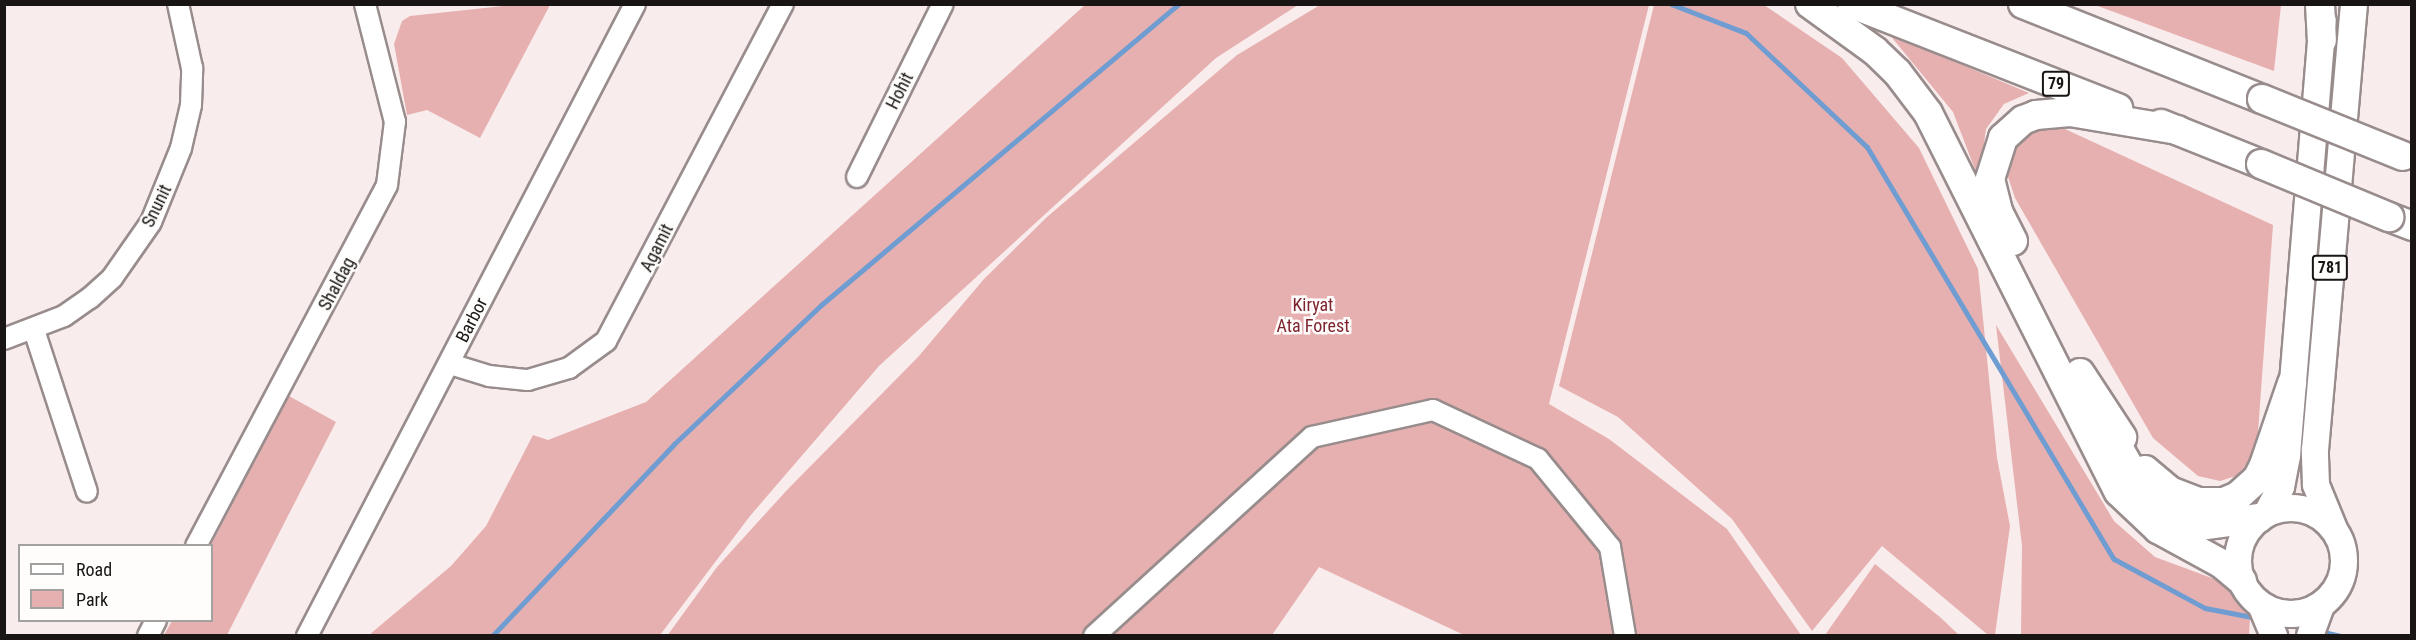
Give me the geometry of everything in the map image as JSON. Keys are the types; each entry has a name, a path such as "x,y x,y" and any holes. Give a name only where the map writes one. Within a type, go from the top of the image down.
{"highway":[{"path":"1810,4 1875,51 1902,79 1928,113 2120,492 2158,529 2223,564 2242,581"},
{"name":"79","path":"1852,4 2178,130 2400,222"},
{"path":"2023,4 2407,158"},
{"path":"2049,4 2119,44"},
{"path":"2320,4 2322,40"},
{"path":"2178,130 2070,112 2050,113 2023,120 2003,138 1997,150 1990,178 1998,211 2121,456 2153,501 2167,512 2201,526 2263,516"},
{"path":"2080,373 2148,473 2185,499 2211,503 2238,496 2257,479 2292,383"}],"main road":[{"name":"781","path":"2242,581 2240,547 2247,531 2263,516 2285,473 2325,4"},
{"name":"781","path":"2310,636 2321,605 2334,593 2345,561 2316,485 2315,450 2354,4"},
{"path":"2263,516 2281,508 2309,510 2334,529"},
{"path":"2242,581 2261,604 2274,636"},
{"path":"2261,604 2291,614 2321,605"}],"street":[{"name":"Snunit","path":"4,339 34,330 64,316 112,278 149,226 168,185 192,105 192,68 178,4"},
{"name":"Shaldag","path":"197,544 387,185 395,122 365,4"},
{"name":"Barbor","path":"307,636 636,4"},
{"name":"Agamit","path":"450,364 489,376 528,380 569,368 606,341 783,4"},
{"name":"Hohit","path":"856,177 943,4"},
{"path":"34,330 87,492"},
{"path":"1094,636 1312,437 1433,411 1538,459 1610,547 1625,636"},
{"path":"148,636 155,622"}],"green space":[{"path":"522,4 550,5 480,138 427,110 407,115 394,44 402,21 410,16"},
{"path":"1086,4 1298,5 1216,58 879,366 750,516 660,635 369,635 451,566 486,526 533,435 548,440 646,402"},
{"name":"Kiryat Ata Forest","path":"1320,5 1649,5 1549,404 1609,439 1727,529 1801,635 1464,635 1319,567 1272,635 667,636 717,567 787,490 918,357 984,279 1047,217 1237,55"},
{"path":"1654,5 1764,5 1842,58 1919,148 1978,269 1997,458 2010,526 1995,635 1988,635 1882,546 1812,631 1732,519 1618,417 1559,386"},
{"path":"2095,5 2281,5 2274,71"},
{"path":"1889,34 2029,93 2004,104 1986,129 1979,180 1953,112"},
{"path":"2042,126 2065,129 2273,225 2257,446 2250,461 2236,476 2220,481 2198,476 2153,438 2015,198 2008,177 2007,159 2025,133"},
{"path":"1996,325 2114,521 2155,557 2228,584 2250,617 2249,635 2021,635 2022,546"},
{"path":"289,396 336,422 227,635 164,635 171,622 213,622 212,544"},
{"path":"1875,564 1941,618 1959,635 1825,635"}],"waterway":[{"path":"492,636 674,444 821,305 1179,4"},
{"path":"1671,4 1746,33 1867,147 2114,559 2205,608 2257,618"},
{"path":"2278,623 2304,628"},
{"path":"2319,631 2340,636"}]}
